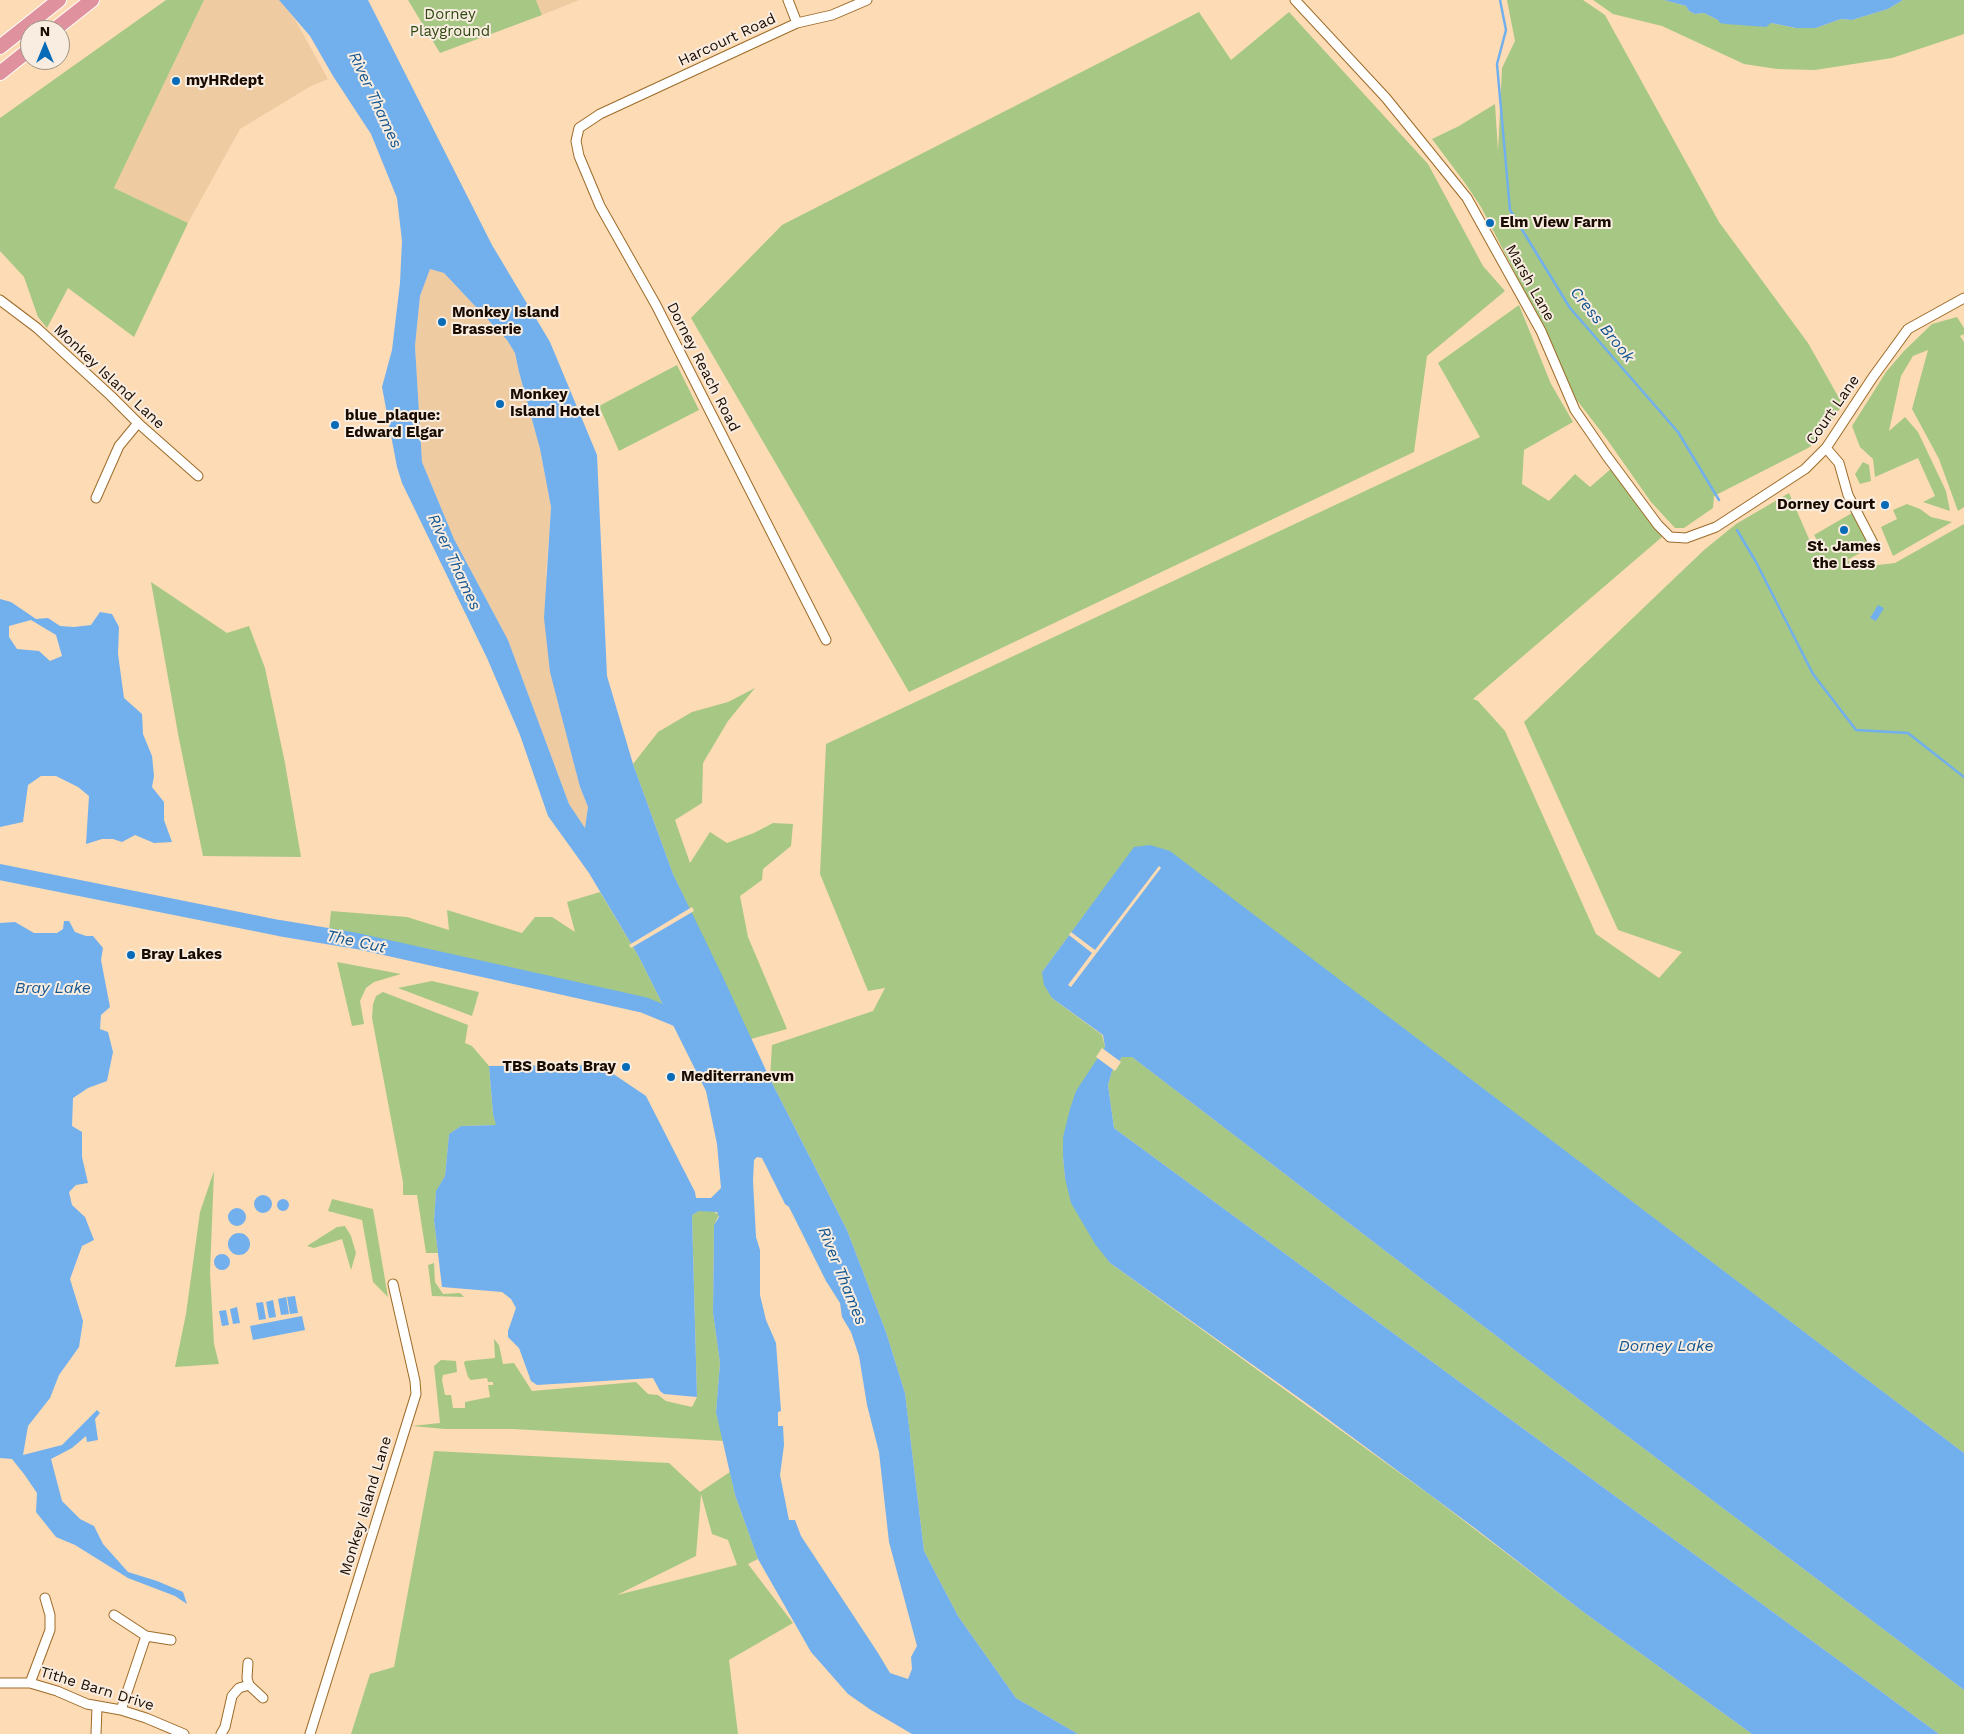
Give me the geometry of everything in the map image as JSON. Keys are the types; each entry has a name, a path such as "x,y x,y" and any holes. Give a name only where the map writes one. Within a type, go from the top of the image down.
{"highway":[{"path":"0,47 59,0"},
{"path":"67,20 92,0"},
{"path":"0,73 20,57"}],"street":[{"path":"788,0 798,23"},
{"name":"Harcourt Road","path":"600,114 798,23 832,15 868,0"},
{"name":"Marsh Lane","path":"1295,0 1386,98 1467,198 1541,331 1575,410 1658,525 1670,537 1686,538"},
{"name":"Dorney Reach Road","path":"600,114 579,128 576,141 585,172 600,206 660,314 826,640"},
{"name":"Court Lane","path":"1686,538 1716,527 1805,469 1826,448 1873,377 1908,329 1964,298"},
{"name":"Monkey Island Lane","path":"0,300 43,334 198,476"},
{"path":"96,498 119,446 138,423"},
{"path":"1826,448 1838,463 1848,495 1873,543"},
{"name":"Monkey Island Lane","path":"310,1734 416,1394 415,1381 393,1284"},
{"path":"30,1683 50,1630 50,1614 45,1598"},
{"path":"114,1615 146,1636 171,1640"},
{"path":"121,1710 146,1636"},
{"path":"248,1663 247,1678 249,1686 263,1698"},
{"name":"Tithe Barn Drive","path":"0,1683 30,1683 97,1707 121,1710 184,1734"},
{"path":"221,1734 225,1727 232,1696 239,1688 249,1686"},
{"path":"96,1734 97,1707"}],"shaded area":[{"path":"204,0 280,0 296,21 328,79 311,86 240,129 188,223 114,188"},
{"path":"536,0 579,0 542,15"},
{"path":"430,268 444,273 507,340 515,353 540,449 551,507 546,575 568,735 580,787 588,807 585,828 569,804 508,640 454,539 422,462 415,346 420,296"}],"green space":[{"path":"166,0 204,0 114,188 188,223 134,337 68,288 47,328 38,317 24,277 0,251 0,118"},
{"name":"Dorney Playground","path":"408,0 536,0 542,15 440,53"},
{"path":"1507,0 1583,0 1605,15 1719,222 1808,343 1843,405 1810,447 1714,496 1713,508 1684,528 1675,528 1651,502 1576,399 1529,300 1481,207 1432,139 1459,126 1495,104 1498,151 1502,68 1515,41"},
{"path":"1593,0 1664,0 1686,6 1689,11 1695,14 1704,13 1718,20 1771,23 1796,28 1816,28 1841,19 1852,20 1888,9 1903,0 1964,0 1964,34 1892,58 1815,70 1777,69 1744,64 1662,26 1613,14"},
{"path":"1199,12 1231,60 1289,12 1428,164 1483,266 1505,291 1427,356 1414,452 909,692 691,318 782,225"},
{"path":"1519,305 1551,384 1573,422 1524,450 1522,484 1549,501 1575,474 1590,487 1612,468 1662,537 1473,699 1478,701 1505,731 1596,934 1659,978 1682,952 1618,930 1524,722 1704,550 1736,524 1789,493 1809,539 1820,545 1814,535 1852,513 1870,542 1866,550 1847,560 1860,567 1895,563 1964,524 1964,1453 1169,851 1134,848 1042,972 1052,998 1102,1035 1105,1047 1063,1137 1063,1157 1065,1178 1110,1263 1430,1495 1582,1611 1752,1734 1078,1734 1016,1698 958,1616 924,1551 905,1393 886,1332 847,1230 770,1079 772,1045 873,1011 885,988 868,991 820,874 826,744 1480,437 1438,363"},
{"path":"1957,317 1964,328 1964,334 1960,336 1964,342 1964,507 1958,511 1939,459 1912,409 1928,350 1913,356 1901,376 1889,431 1905,417 1918,432 1946,491 1950,511 1923,502 1935,496 1918,458 1875,477 1873,459 1860,447 1852,426 1886,372 1903,352 1932,324"},
{"path":"677,365 699,410 619,451 599,406"},
{"path":"1863,462 1869,465 1871,481 1860,484 1855,474"},
{"path":"1907,504 1920,509 1931,517 1952,522 1893,556 1881,527 1897,519 1893,510"},
{"path":"151,582 227,633 249,626 265,668 285,763 301,857 203,856 179,739"},
{"path":"755,688 728,721 703,763 702,803 675,820 690,863 710,832 727,843 754,833 773,823 793,824 791,846 763,869 762,880 740,896 748,937 787,1029 751,1039 673,874 633,764 658,732 692,712 728,702"},
{"path":"600,892 639,957 663,1005 662,1010 657,1013 604,989 346,931 329,930 331,911 407,917 449,930 447,910 522,933 535,917 552,917 575,932 567,902"},
{"path":"337,962 401,974 374,982 366,988 360,1001 364,1024 352,1026"},
{"path":"432,981 479,992 472,1016 398,988"},
{"path":"383,992 468,1025 465,1043 472,1046 489,1066 493,1114 497,1125 461,1126 449,1134 445,1176 436,1192 434,1220 438,1253 426,1253 417,1195 403,1195 403,1182 372,1018 373,1004 376,996"},
{"path":"1122,1057 1132,1057 1606,1420 1964,1690 1964,1734 1939,1734 1114,1128 1108,1085 1112,1071"},
{"path":"214,1171 210,1273 214,1344 219,1364 175,1367 186,1314 200,1212"},
{"path":"332,1199 373,1209 388,1297 373,1282 362,1220 328,1211"},
{"path":"699,1211 713,1211 719,1215 714,1225 713,1313 720,1363 716,1412 724,1441 513,1429 445,1429 412,1426 440,1423 434,1366 441,1360 456,1361 457,1372 443,1375 442,1380 445,1395 451,1395 453,1408 465,1408 465,1402 490,1397 488,1385 493,1385 493,1382 488,1382 487,1378 471,1380 468,1377 464,1363 465,1361 495,1358 494,1339 499,1345 503,1364 514,1363 532,1391 636,1382 648,1394 658,1395 666,1401 692,1407 697,1397 692,1215"},
{"path":"345,1226 351,1236 356,1253 351,1270 342,1239 314,1248 307,1246 337,1227"},
{"path":"434,1263 435,1282 443,1294 460,1293 464,1297 432,1296 428,1265"},
{"path":"434,1451 669,1463 700,1492 730,1472 735,1495 758,1559 748,1564 793,1623 729,1660 738,1734 351,1734 370,1674 394,1667","holes":["701,1494 712,1534 728,1540 737,1565 617,1595 696,1556"]}],"water":[{"name":"River Thames","path":"279,0 368,0 492,245 550,342 597,455 607,676 633,764 673,874 770,1079 847,1230 886,1332 905,1393 924,1551 958,1616 1016,1698 1078,1734 912,1734 848,1694 811,1652 758,1559 735,1495 716,1412 720,1363 713,1313 714,1225 719,1217 717,1212 699,1211 692,1215 697,1397 664,1394 660,1391 653,1378 537,1385 531,1381 519,1348 508,1337 508,1331 516,1308 511,1299 502,1292 442,1287 434,1220 436,1191 445,1176 449,1134 461,1126 496,1125 493,1114 489,1066 600,1065 646,1096 695,1192 696,1198 711,1198 721,1188 717,1144 706,1091 639,957 589,873 548,816 520,735 487,658 402,483 397,467 382,387 392,350 400,283 402,241 397,198 371,134 333,76 310,36","holes":["430,269 444,273 507,340 515,353 540,449 551,507 544,618 550,672 580,787 588,807 585,828 569,804 508,640 454,539 422,462 415,346 420,296","757,1157 762,1158 826,1281 840,1303 842,1317 851,1332 859,1356 867,1405 879,1452 889,1542 917,1646 911,1657 912,1669 908,1679 890,1673 801,1536 795,1520 789,1520 780,1475 784,1445 783,1426 778,1426 778,1412 781,1411 776,1343 766,1320 760,1295 760,1250 756,1237 753,1181 754,1160"]},
{"path":"1664,0 1903,0 1888,9 1852,20 1841,19 1816,28 1796,28 1771,23 1766,27 1720,23 1704,13 1695,14 1689,11 1686,6"},
{"path":"0,599 11,602 36,619 48,618 60,626 91,625 100,612 112,614 119,627 118,654 124,698 142,714 143,734 152,756 154,776 152,787 164,802 164,820 172,842 154,843 135,835 122,842 113,839 102,839 86,844 89,796 78,787 56,776 41,776 28,785 23,822 0,827","holes":["31,620 56,635 62,656 50,661 39,651 17,649 9,637 9,626"]},
{"path":"1878,605 1884,608 1876,621 1870,618"},
{"name":"Dorney Lake","path":"1150,845 1170,851 1964,1453 1964,1690 1606,1420 1132,1057 1122,1057 1112,1071 1108,1085 1114,1128 1939,1734 1752,1734 1582,1611 1476,1529 1309,1405 1110,1263 1095,1244 1071,1203 1065,1178 1063,1157 1063,1137 1070,1109 1076,1091 1105,1047 1103,1035 1052,998 1044,985 1042,972 1134,847"},
{"name":"Bray Lake","path":"64,921 69,921 75,932 86,936 93,936 103,948 101,960 110,1007 101,1015 100,1029 108,1032 113,1052 107,1081 88,1088 73,1098 72,1126 82,1132 82,1157 88,1183 76,1185 69,1192 72,1205 85,1217 94,1240 82,1246 70,1279 83,1321 79,1347 59,1375 50,1398 28,1426 23,1455 62,1445 97,1410 100,1413 95,1419 98,1440 87,1442 86,1436 72,1448 51,1459 62,1501 80,1519 94,1526 103,1544 128,1572 183,1592 187,1604 175,1596 128,1578 75,1545 56,1537 36,1512 37,1493 24,1474 12,1459 0,1458 0,923 15,922 34,933 57,933 63,929"},
{"path":"259,1195 267,1195 272,1200 270,1211 259,1213 254,1208 254,1200"},
{"path":"281,1199 285,1199 289,1205 285,1211 281,1211 277,1207 277,1203"},
{"path":"233,1208 241,1208 246,1213 244,1224 233,1226 228,1221 228,1213"},
{"path":"239,1233 247,1236 250,1244 247,1252 239,1255 231,1252 228,1244 231,1236"},
{"path":"219,1254 225,1254 230,1259 228,1268 219,1270 214,1265 214,1259"},
{"path":"295,1296 298,1313 290,1314 287,1297"},
{"path":"286,1297 289,1314 281,1315 278,1299"},
{"path":"273,1300 276,1317 269,1318 266,1302"},
{"path":"263,1302 266,1319 259,1320 256,1303"},
{"path":"237,1307 240,1323 233,1324 230,1309"},
{"path":"226,1310 229,1325 222,1326 219,1311"},
{"path":"302,1316 305,1330 253,1340 250,1326"}],"pier":[{"path":"1159,866 1161,868 1071,987 1068,985 1092,953 1069,935 1071,932 1095,950"},
{"path":"692,907 694,911 631,948 629,945"},
{"path":"1102,1048 1121,1062 1115,1071 1096,1057"}],"waterway":[{"name":"Cress Brook","path":"1500,0 1506,30 1497,64 1510,210 1570,308 1678,432 1719,500"},
{"name":"Cress Brook","path":"1737,530 1756,562 1813,674 1856,730 1908,733 1964,777"},
{"name":"The Cut","path":"0,872 279,928 357,941 644,1005 688,1023"}],"place":[{"name":"myHRdept","path":"176,81"},
{"name":"Elm View Farm","path":"1490,223"},
{"name":"Monkey Island Brasserie","path":"442,322"},
{"name":"Monkey Island Hotel","path":"500,404"},
{"name":"blue_plaque: Edward Elgar","path":"335,425"},
{"name":"Dorney Court","path":"1885,505"},
{"name":"St. James the Less","path":"1844,530"},
{"name":"Bray Lakes","path":"131,955"},
{"name":"TBS Boats Bray","path":"626,1067"},
{"name":"Mediterranevm","path":"671,1077"}]}
